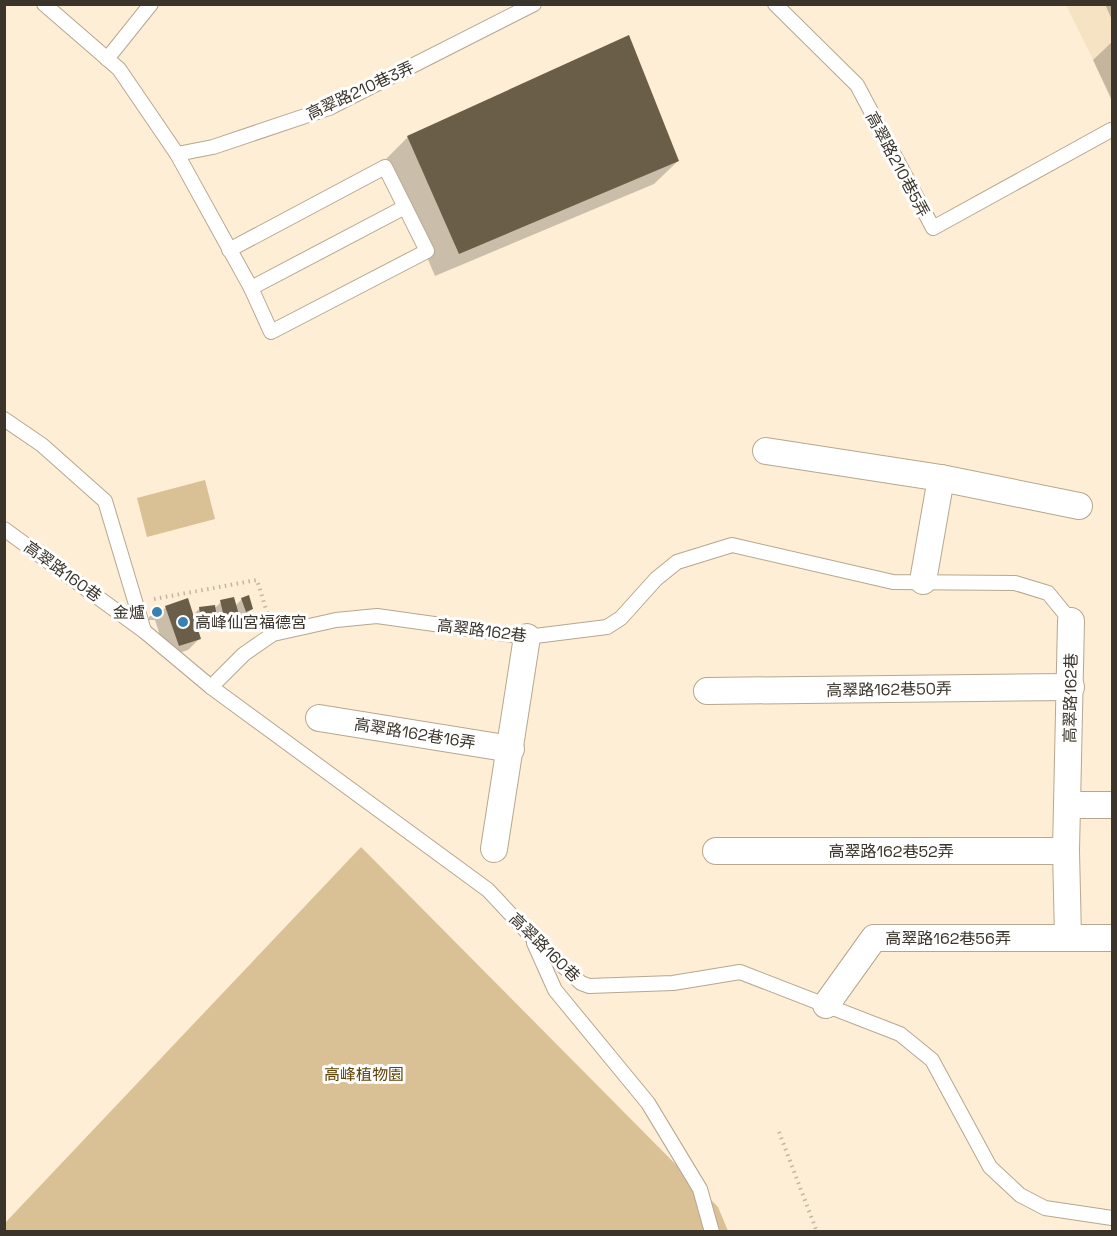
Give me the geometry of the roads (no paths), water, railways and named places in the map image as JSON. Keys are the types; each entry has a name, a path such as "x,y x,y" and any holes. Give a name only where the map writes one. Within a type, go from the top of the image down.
{"street":[{"path":"766,451 940,478 1079,506"},
{"path":"922,582 940,478"},
{"name":"高翠路162巷","path":"1068,938 1066,850 1071,621"},
{"path":"494,849 527,638"},
{"name":"高翠路162巷50弄","path":"707,691 1071,687"},
{"name":"高翠路162巷16弄","path":"319,718 511,749"},
{"path":"1067,806 1113,805"},
{"name":"高翠路162巷52弄","path":"717,851 1066,850"},
{"name":"高翠路162巷56弄","path":"825,1005 874,938 1068,938"},
{"path":"1068,938 1113,938"}],"lane":[{"path":"44,4 119,69 177,154 229,250 251,288 271,332 427,251 385,168 229,250"},
{"path":"107,59 152,4"},
{"name":"高翠路210巷3弄","path":"177,154 213,147 329,108 534,4"},
{"name":"高翠路210巷5弄","path":"775,4 857,86 933,228 1111,130"},
{"path":"251,288 405,207"},
{"path":"4,419 42,445 105,501 144,631"},
{"name":"高翠路160巷","path":"4,528 144,631 211,687 488,890 530,935 581,983 589,986 673,983 740,972 900,1034 932,1060 990,1167 1020,1195 1045,1208 1113,1218"},
{"name":"高翠路162巷","path":"211,687 244,654 273,634 336,620 377,616 527,638 607,627 621,618 656,579 677,562 732,545 893,582 1015,583 1048,593 1071,621"},
{"path":"530,935 555,990 648,1103 700,1189 712,1232"}],"place":[{"name":"金爐","path":"157,612"},
{"name":"高峰仙宮福德宮","path":"183,622"}],"park label":[{"name":"高峰植物園","path":"364,1074"}]}
